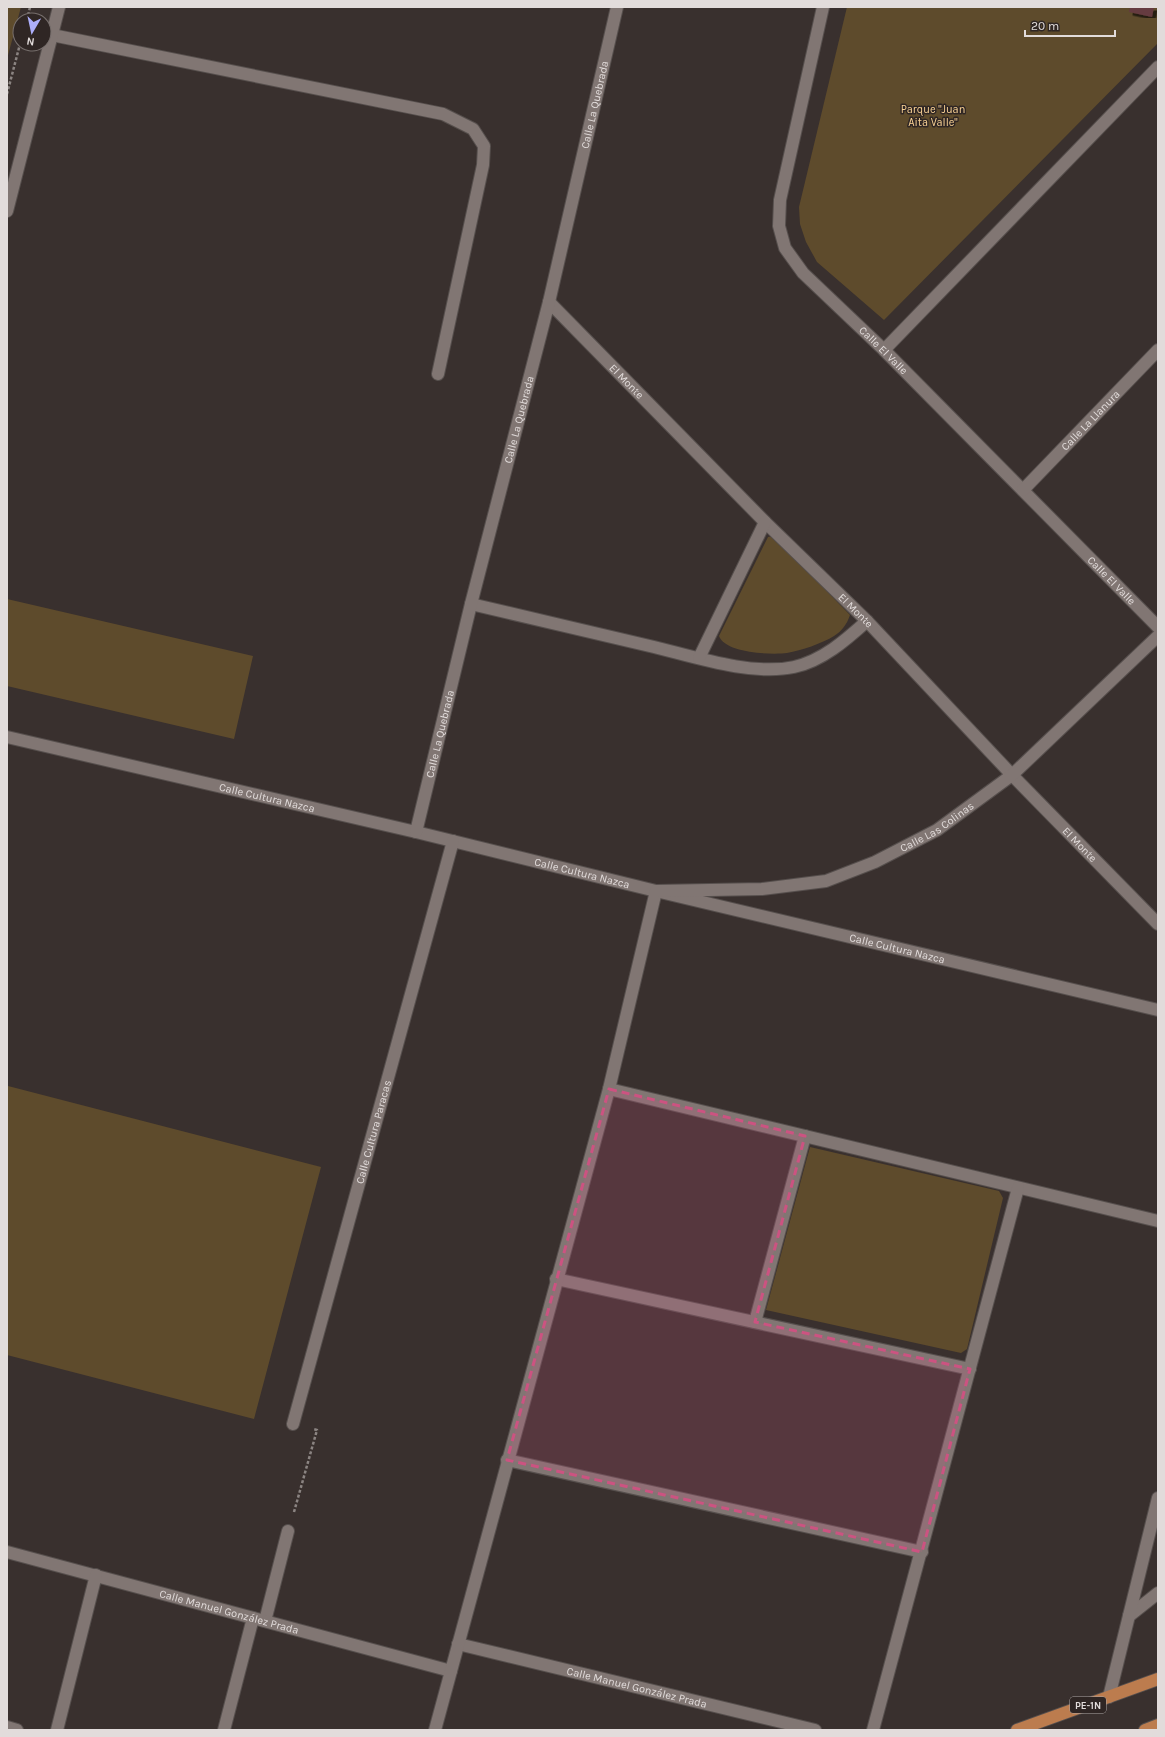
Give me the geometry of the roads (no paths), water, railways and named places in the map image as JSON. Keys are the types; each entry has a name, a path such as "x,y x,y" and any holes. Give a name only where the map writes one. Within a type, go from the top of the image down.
{"highway":[{"name":"PE-1N","path":"1017,1730 1158,1679"},
{"path":"1145,1730 1158,1725"}],"street":[{"path":"59,7 52,35 443,114 472,129 484,146 483,165 438,374"},
{"name":"Calle La Quebrada","path":"416,832 471,604 549,302 617,7"},
{"name":"Calle El Valle","path":"823,7 780,200 779,226 784,248 803,273 884,350 1158,627"},
{"path":"7,210 48,52"},
{"path":"884,350 1158,66"},
{"name":"El Monte","path":"549,302 765,522 867,622 1012,775 1158,924"},
{"name":"Calle La Llanura","path":"1023,490 1158,350"},
{"path":"699,658 765,522"},
{"path":"471,604 699,658 751,668 775,670 806,664 820,658 867,622"},
{"name":"Calle Las Colinas","path":"656,891 762,889 826,881 875,862 937,830 1012,775 1158,636"},
{"name":"Calle Cultura Nazca","path":"7,737 453,840 656,891 1158,1010"},
{"name":"Calle Cultura Paracas","path":"293,1424 453,840"},
{"path":"436,1730 507,1460 609,1089 656,891"},
{"path":"609,1089 1158,1221"},
{"path":"755,1322 805,1136"},
{"path":"873,1730 922,1552 1018,1188"},
{"path":"556,1279 970,1369"},
{"path":"507,1460 922,1552"},
{"path":"1109,1697 1158,1498"},
{"path":"265,1621 288,1531"},
{"name":"Calle Manuel González Prada","path":"7,1552 451,1671"},
{"path":"57,1730 96,1575"},
{"path":"1128,1616 1158,1593"},
{"path":"224,1730 253,1618"},
{"name":"Calle Manuel González Prada","path":"458,1644 815,1730"},
{"path":"7,1727 17,1730"}],"park label":[{"name":"Parque \"Juan Aita Valle\"","path":"933,115"}]}
